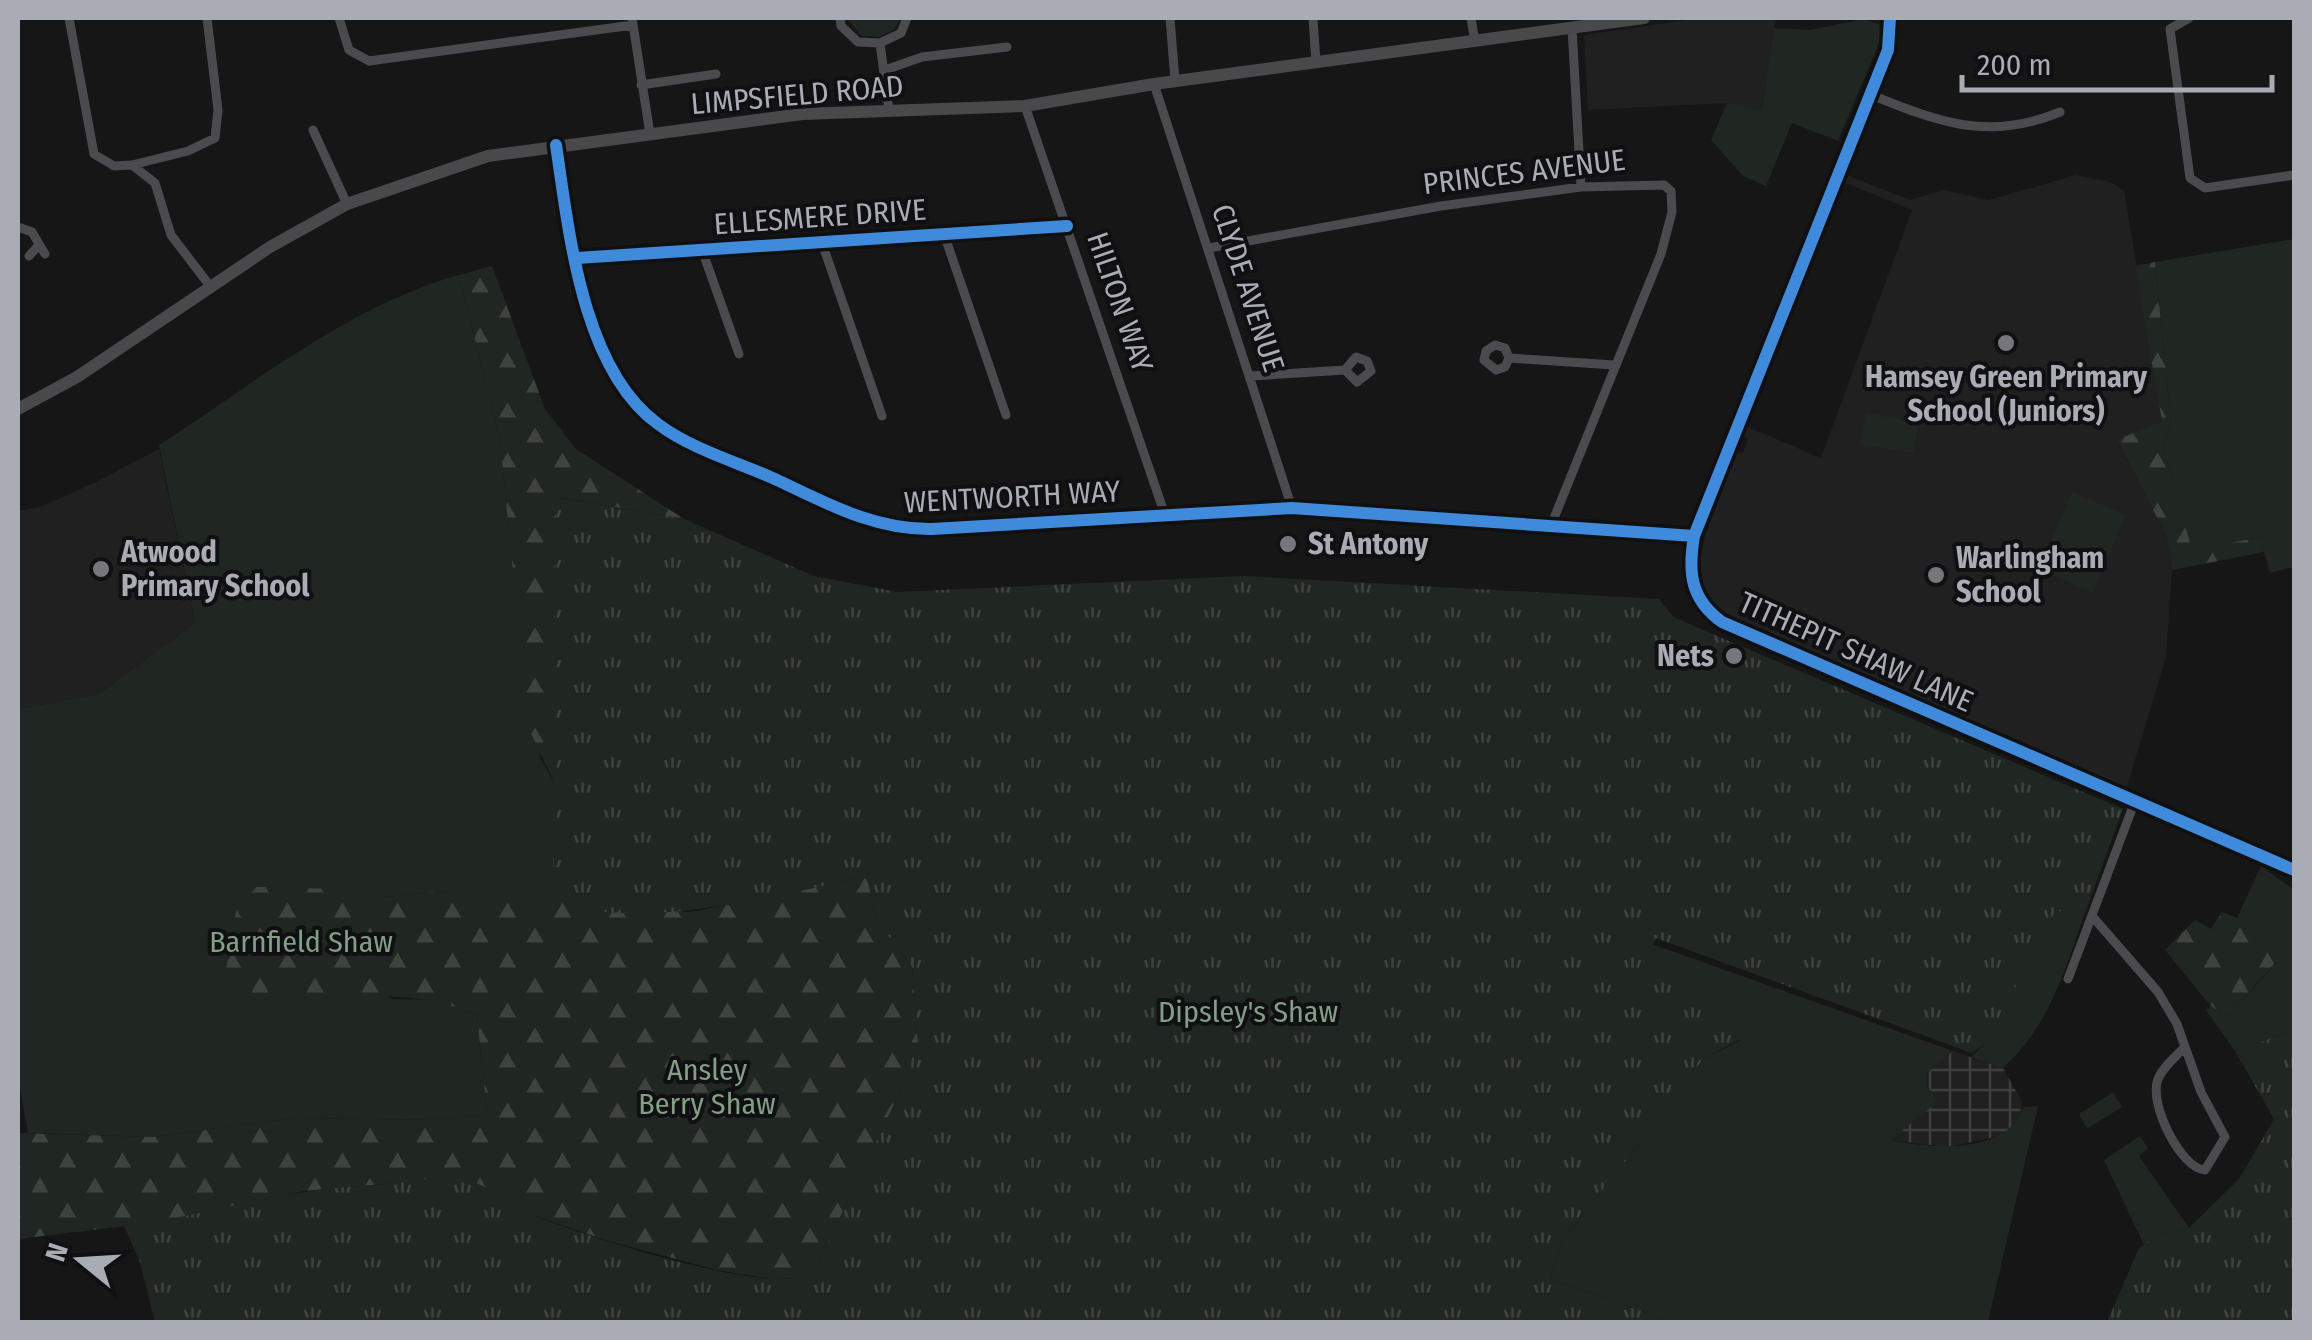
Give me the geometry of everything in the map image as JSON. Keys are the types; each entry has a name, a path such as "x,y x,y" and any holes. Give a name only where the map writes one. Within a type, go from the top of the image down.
{"main road":[{"name":"LIMPSFIELD ROAD","path":"18,409 78,377 210,286 347,204 488,156 802,114 1025,106 1154,84 1644,18"}],"street":[{"path":"70,18 94,154 114,166 166,158 206,145 220,128 206,18"},
{"path":"340,18 350,50 356,58 369,61 632,22 650,134"},
{"path":"840,18 841,26 858,42 880,42 901,33 908,18"},
{"path":"1170,18 1176,81"},
{"path":"1313,18 1316,63"},
{"path":"1471,18 1475,42"},
{"path":"2188,18 2170,29 2190,178 2204,188 2294,176"},
{"name":"TITHEPIT SHAW LANE","path":"1893,19 1888,50 1694,536 1691,580 1698,598 1722,622 2294,870"},
{"path":"1572,28 1581,188"},
{"path":"880,42 888,111"},
{"path":"884,70 922,57 1000,52"},
{"path":"641,84 716,74"},
{"name":"CLYDE AVENUE","path":"1154,84 1292,508"},
{"path":"1869,94 1935,118 2000,130 2060,112"},
{"name":"HILTON WAY","path":"1025,106 1165,514"},
{"path":"313,130 347,204"},
{"name":"WENTWORTH WAY","path":"556,145 577,258 600,348 633,403 676,435 846,512 908,530 1292,508 1552,523 1694,536"},
{"path":"155,183 166,158"},
{"path":"132,165 155,183 171,235 210,286"},
{"name":"PRINCES AVENUE","path":"1209,248 1440,206 1581,188 1651,183 1671,191 1672,212 1660,254 1552,523"},
{"name":"ELLESMERE DRIVE","path":"577,258 1067,226"},
{"path":"18,227 32,232 42,250 28,256"},
{"path":"944,234 1006,415"},
{"path":"822,243 882,416"},
{"path":"702,250 738,354"},
{"path":"1509,358 1614,364"},
{"path":"1251,376 1346,370"},
{"path":"2068,979 2135,801"},
{"path":"2092,916 2158,992 2177,1024 2225,1137 2204,1170 2186,1159 2155,1106 2158,1078 2184,1048"}],"shaded area":[{"path":"1701,18 1776,19 1762,111 1727,103 1588,110 1584,35"},
{"path":"1844,174 1910,200 1944,190 1989,200 2076,175 2110,182 2124,190 2162,421 2117,441 2166,535 2172,570 2166,657 2126,790 1726,615 1705,593 1698,565 1735,454 1743,453 1748,439 1742,434 1746,426 1821,458 1912,210 1841,181"},
{"name":"Atwood Primary School","path":"159,449 195,623 99,694 18,709 18,511 40,507"},
{"path":"1953,1051 2003,1068 2022,1102 2018,1125 2004,1135 1949,1147 1889,1140 1938,1101 1927,1086 1928,1072"}],"green space":[{"path":"847,18 900,18 895,29 879,37 861,36"},
{"path":"1863,19 1879,24 1881,39 1838,141 1792,123 1766,186 1743,176 1711,140 1727,103 1762,110 1774,28 1811,30"},
{"path":"2294,239 2294,567 2270,573 2260,537 2192,551 2163,446 2171,423 2155,262"},
{"path":"2155,262 2171,423 2163,446 2192,550 2261,537 2264,552 2172,570 2166,535 2117,440 2162,421 2135,266"},
{"path":"492,266 545,409 576,449 684,519 557,497 662,910 691,912 867,877 877,921 912,967 918,1042 901,1090 815,1270 807,1278 771,1279 717,1270 605,1240 530,1214 470,1181 432,1180 304,1191 175,1220 18,1239 18,1133 153,1137 295,1118 435,1120 487,1115 477,1016 453,1006 414,998 235,993 225,977 237,905 257,887 343,889 387,897 433,892 553,898 554,782 528,727 500,440 459,275"},
{"path":"459,275 500,440 520,642 541,760 554,782 553,899 433,892 387,897 316,889 237,905 234,936 226,951 285,994 358,996 380,992 393,999 442,1000 477,1016 487,1115 435,1120 295,1118 153,1137 28,1133 18,1077 18,709 99,694 195,623 159,445 340,326 418,289"},
{"path":"1866,413 1919,423 1913,453 1860,444"},
{"path":"2072,492 2126,515 2093,593 2039,570"},
{"name":"Dipsley's Shaw","path":"556,497 684,519 814,576 898,592 1243,576 1659,599 1673,617 2123,809 2083,918 2056,910 1985,1044 1972,1053 1656,938 1653,945 1748,1035 1704,1059 1675,1090 1654,1125 1563,1239 1550,1279 1672,1322 155,1322 140,1262 124,1226 314,1190 429,1179 470,1181 554,1223 678,1262 765,1278 796,1278 815,1270 901,1090 918,1042 912,967 877,921 867,877 750,901 666,912 587,909 553,899"},
{"path":"2261,866 2294,890 2294,1030 2235,1051 2206,1010 2211,1006 2227,1017 2277,962 2237,918"},
{"path":"2056,909 2083,918 2043,1017 2003,1068 1971,1057 1985,1044"},
{"path":"2222,912 2237,918 2277,961 2227,1017 2211,1006 2165,950 2195,920 2211,929"},
{"path":"1652,944 1953,1051 1928,1072 1927,1086 1938,1101 1891,1140 1946,1146 1985,1141 2015,1123 2023,1107 2038,1106 1988,1322 1672,1322 1550,1279 1563,1239 1654,1125 1675,1090 1704,1059 1741,1040"},
{"path":"2294,1030 2294,1322 2107,1322 2139,1248 2159,1235 2189,1228 2239,1179 2274,1119 2235,1051"},
{"path":"2113,1092 2122,1107 2087,1129 2079,1114"},
{"path":"2140,1136 2148,1148 2139,1156 2189,1228 2159,1235 2144,1245 2104,1160"}],"cycle path":[{"path":"1890,18 1888,50 1694,536 1691,561 1697,594 1722,622 2294,870"},
{"path":"556,145 583,296 612,369 632,400 658,424 685,441 870,520 932,529 1292,508 1694,536"},
{"path":"577,258 1067,226"}],"place":[{"name":"Hamsey Green Primary School (Juniors)","path":"2006,343"},
{"name":"St Antony","path":"1288,544"},
{"name":"Atwood Primary School","path":"101,569"},
{"name":"Warlingham School","path":"1936,575"},
{"name":"Nets","path":"1734,656"}],"park label":[{"name":"Barnfield Shaw","path":"301,942"},
{"name":"Ansley Berry Shaw","path":"707,1087"}]}
